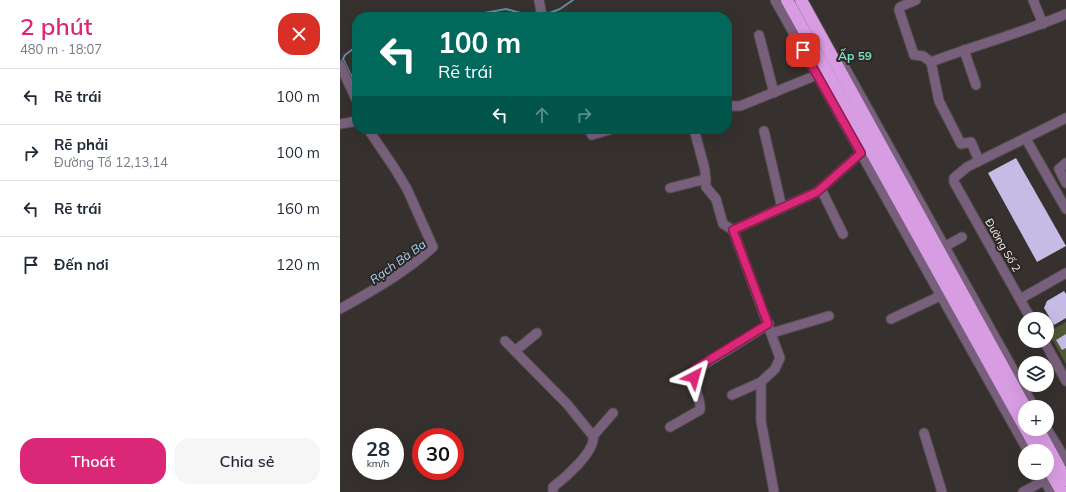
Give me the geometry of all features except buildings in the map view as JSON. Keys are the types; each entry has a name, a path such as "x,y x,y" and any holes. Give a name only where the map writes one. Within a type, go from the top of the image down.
{"highway":[{"path":"787,0 1034,444"},
{"path":"801,0 1022,400"},
{"path":"1041,436 1062,492"}],"street":[{"path":"539,0 542,12"},
{"path":"775,0 1024,444"},
{"path":"808,0 1030,400"},
{"path":"916,0 900,7 899,10 914,55 923,56 932,62 939,101 961,144 971,142 979,161 1066,118"},
{"path":"1033,0 1043,24"},
{"path":"932,62 964,50 1002,39 1066,14"},
{"path":"759,35 774,93"},
{"path":"964,50 976,85"},
{"path":"340,65 352,89"},
{"path":"732,106 740,106 817,75"},
{"path":"340,124 352,122"},
{"path":"764,131 782,208"},
{"path":"340,309 374,290 433,247 407,189 395,168 371,134"},
{"path":"695,134 705,170 706,187 716,198 723,224 733,230 780,358 775,368 761,382 732,395"},
{"path":"1026,139 1066,209"},
{"path":"733,230 821,189 861,153"},
{"name":"Đường Số 2","path":"979,161 957,174 954,182 1027,312"},
{"path":"1066,163 1059,169 1066,183"},
{"path":"670,188 706,179"},
{"path":"821,189 843,234"},
{"path":"944,247 962,237"},
{"path":"1020,299 1066,273"},
{"path":"891,319 940,296"},
{"path":"670,427 700,410 694,377 695,370 770,328 829,316"},
{"path":"515,352 537,333"},
{"path":"505,341 574,412 592,436 593,442 591,447 578,463 553,487 553,492"},
{"path":"1048,348 1066,381"},
{"path":"761,382 761,421 774,492"},
{"path":"592,436 613,413"},
{"path":"924,433 942,492"},
{"path":"1048,436 1055,472 1051,492"},
{"path":"1023,492 1055,472"}],"green space":[{"path":"1066,322 1066,364 1054,343 1054,329"}],"waterway":[{"name":"Rạch Bà Ba","path":"552,12 560,9 573,0"},
{"name":"Rạch Bà Ba","path":"490,12 506,9 517,12"},
{"name":"Rạch Bà Ba","path":"352,50 345,55 343,59 352,78"}],"district":[{"name":"Ấp 59","path":"855,56"}],"route":[{"path":"694,377 693,372 696,368 768,324 733,230 817,192 829,183 861,153 803,50"}]}
